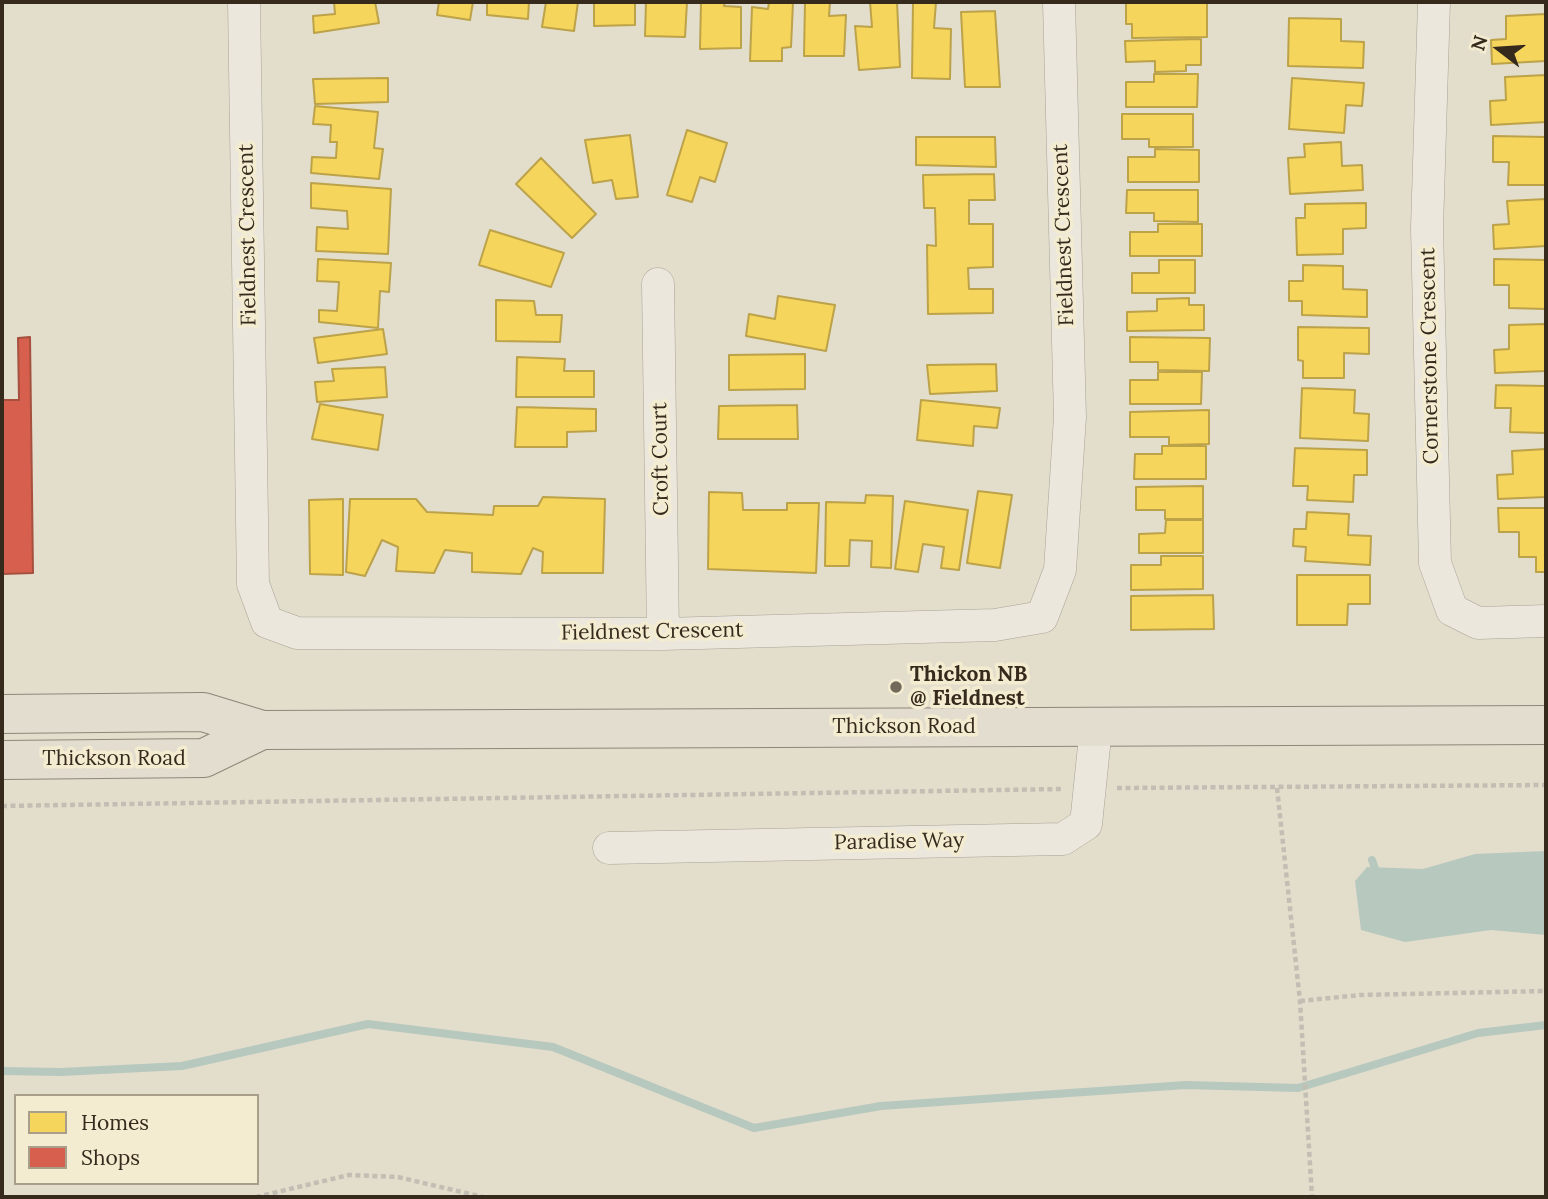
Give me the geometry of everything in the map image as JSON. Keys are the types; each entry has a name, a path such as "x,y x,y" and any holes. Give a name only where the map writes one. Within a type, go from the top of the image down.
{"main road":[{"name":"Thickson Road","path":"2,714 203,712 262,730 1546,725"},
{"name":"Thickson Road","path":"2,760 204,758 262,730"}],"street":[{"name":"Fieldnest Crescent","path":"244,2 253,584 267,622 297,633 663,634 995,625 1042,617 1060,570 1070,417 1059,2"},
{"name":"Cornerstone Crescent","path":"1434,2 1427,228 1435,563 1452,610 1478,623 1546,621"},
{"name":"Croft Court","path":"658,284 663,634"},
{"name":"Paradise Way","path":"610,848 1063,839 1086,824 1096,727"}],"path":[{"path":"2,806 1090,788 1546,785"},
{"path":"1278,788 1300,1001 1312,1197"},
{"path":"1300,1001 1360,996 1546,991"},
{"path":"256,1197 349,1175 398,1177 483,1197"}],"shaded area":[{"path":"1546,851 1546,935 1491,930 1405,942 1361,930 1355,881 1367,867 1423,869 1475,854"}],"building: Homes":[{"path":"334,2 375,2 379,23 314,33 313,16 335,14"},
{"path":"439,2 473,2 470,20 437,15"},
{"path":"487,2 529,2 528,19 487,15"},
{"path":"546,2 578,2 574,31 542,27"},
{"path":"594,2 635,2 635,25 594,26"},
{"path":"646,2 687,2 685,37 645,36"},
{"path":"701,2 725,2 724,6 741,7 741,48 700,49"},
{"path":"769,2 793,2 791,47 782,48 782,61 750,61 752,7 768,9"},
{"path":"805,2 830,2 829,16 846,15 844,56 804,56"},
{"path":"870,2 897,2 900,67 859,70 855,26 872,27"},
{"path":"913,2 936,2 934,28 951,29 950,79 912,78"},
{"path":"1126,2 1207,2 1207,37 1132,38 1132,24 1126,24"},
{"path":"995,11 1000,87 965,87 961,12"},
{"path":"1546,14 1546,61 1492,64 1491,40 1506,39 1506,16"},
{"path":"1289,18 1341,19 1341,41 1364,42 1363,68 1288,66"},
{"path":"1201,39 1201,65 1186,65 1186,71 1155,72 1155,61 1126,62 1125,41"},
{"path":"1154,74 1198,74 1197,107 1126,107 1126,82 1154,82"},
{"path":"1546,75 1546,122 1491,125 1490,101 1506,100 1505,77"},
{"path":"388,78 388,102 315,104 313,79"},
{"path":"1292,78 1364,83 1362,106 1346,105 1344,133 1289,129"},
{"path":"315,106 378,112 374,148 383,149 379,179 311,173 312,157 336,158 337,142 330,142 331,125 313,124"},
{"path":"1122,114 1193,114 1193,147 1149,147 1149,139 1122,139"},
{"path":"687,130 727,143 715,182 700,177 692,202 667,195"},
{"path":"630,135 638,197 616,199 612,180 593,183 585,140"},
{"path":"1493,136 1546,137 1546,185 1508,185 1509,162 1493,162"},
{"path":"916,137 995,137 996,167 916,165"},
{"path":"1341,142 1342,166 1362,165 1363,190 1290,194 1288,158 1305,157 1304,144"},
{"path":"1155,149 1199,150 1199,182 1128,182 1128,157 1155,157"},
{"path":"541,158 596,214 572,238 516,184"},
{"path":"994,174 995,200 969,200 969,224 993,224 993,267 968,268 969,289 993,289 993,313 928,314 927,245 936,246 935,208 924,208 923,175"},
{"path":"311,183 391,189 388,254 316,251 317,227 348,229 347,211 311,208"},
{"path":"1127,190 1198,190 1198,222 1154,221 1154,213 1126,213"},
{"path":"1546,199 1546,246 1494,249 1493,225 1509,224 1507,201"},
{"path":"1366,203 1366,228 1343,229 1343,254 1297,255 1296,218 1305,218 1305,204"},
{"path":"1158,224 1202,224 1202,256 1130,256 1130,232 1158,232"},
{"path":"490,230 564,253 551,287 479,265"},
{"path":"318,259 391,263 389,292 380,291 378,328 319,322 319,310 337,311 339,282 317,281"},
{"path":"1494,259 1546,260 1546,309 1509,308 1509,285 1494,285"},
{"path":"1159,260 1195,260 1195,293 1132,293 1132,273 1159,273"},
{"path":"1303,265 1343,266 1343,289 1367,290 1367,317 1302,315 1302,301 1289,301 1289,281 1303,281"},
{"path":"778,296 835,305 826,351 746,336 749,314 775,319"},
{"path":"1189,298 1189,305 1204,305 1204,330 1127,331 1127,312 1157,311 1157,299"},
{"path":"496,300 534,301 536,315 562,315 560,342 496,341"},
{"path":"1546,324 1546,371 1495,373 1494,350 1509,349 1509,325"},
{"path":"1298,327 1369,328 1369,354 1344,353 1344,378 1303,378 1303,361 1298,360"},
{"path":"383,329 387,354 318,363 314,338"},
{"path":"1130,337 1210,338 1209,371 1158,370 1158,362 1130,362"},
{"path":"805,354 805,389 729,390 729,355"},
{"path":"517,357 565,359 564,371 594,371 594,397 516,397"},
{"path":"996,364 997,391 930,394 927,365"},
{"path":"385,367 387,397 317,402 315,382 334,381 332,369"},
{"path":"1158,372 1202,372 1201,404 1130,404 1130,380 1158,380"},
{"path":"1496,385 1546,386 1546,433 1510,432 1511,408 1495,408"},
{"path":"1302,388 1355,390 1354,413 1369,414 1368,441 1300,438"},
{"path":"921,400 1000,408 997,428 974,426 973,446 917,440"},
{"path":"320,404 383,415 378,450 312,439"},
{"path":"797,405 798,439 718,439 719,406"},
{"path":"517,407 596,409 596,431 567,432 567,447 515,447"},
{"path":"1209,410 1209,444 1169,445 1169,437 1130,437 1130,412"},
{"path":"1162,446 1206,446 1206,479 1134,479 1135,454 1162,454"},
{"path":"1295,448 1367,450 1367,475 1354,475 1353,502 1307,500 1308,486 1293,486"},
{"path":"1546,449 1546,497 1498,499 1497,475 1513,474 1512,451"},
{"path":"1203,486 1203,519 1165,519 1165,510 1136,510 1136,487"},
{"path":"978,491 1012,495 1000,568 967,563"},
{"path":"709,492 742,493 743,510 787,510 787,503 819,503 816,573 708,569"},
{"path":"866,495 893,496 891,568 871,567 872,541 850,540 849,566 825,566 826,502 865,503"},
{"path":"543,497 605,499 603,573 542,573 543,552 533,548 521,574 472,572 472,553 445,550 434,573 396,571 398,547 382,540 365,576 346,572 350,499 416,499 427,512 493,515 494,506 538,506"},
{"path":"343,499 343,575 310,574 309,500"},
{"path":"905,501 968,510 959,570 941,568 944,547 923,544 918,572 895,569"},
{"path":"1498,508 1546,508 1546,572 1536,572 1536,557 1519,557 1519,532 1499,532"},
{"path":"1307,512 1349,514 1348,535 1371,536 1370,565 1305,561 1306,547 1293,546 1294,529 1306,529"},
{"path":"1166,520 1203,520 1203,553 1139,553 1139,534 1165,533"},
{"path":"1161,556 1203,556 1203,589 1131,590 1131,565 1161,565"},
{"path":"1297,575 1370,575 1370,604 1348,604 1347,625 1297,625"},
{"path":"1213,595 1214,629 1131,630 1131,596"}],"building: Shops":[{"path":"30,337 33,573 2,574 2,400 19,400 18,338"}],"waterway":[{"path":"1372,860 1378,877"},
{"path":"2,1071 61,1072 182,1066 368,1024 553,1047 754,1128 881,1106 1186,1085 1298,1088 1478,1033 1546,1025"}],"place":[{"name":"Thickon NB @ Fieldnest","path":"896,687"}]}
